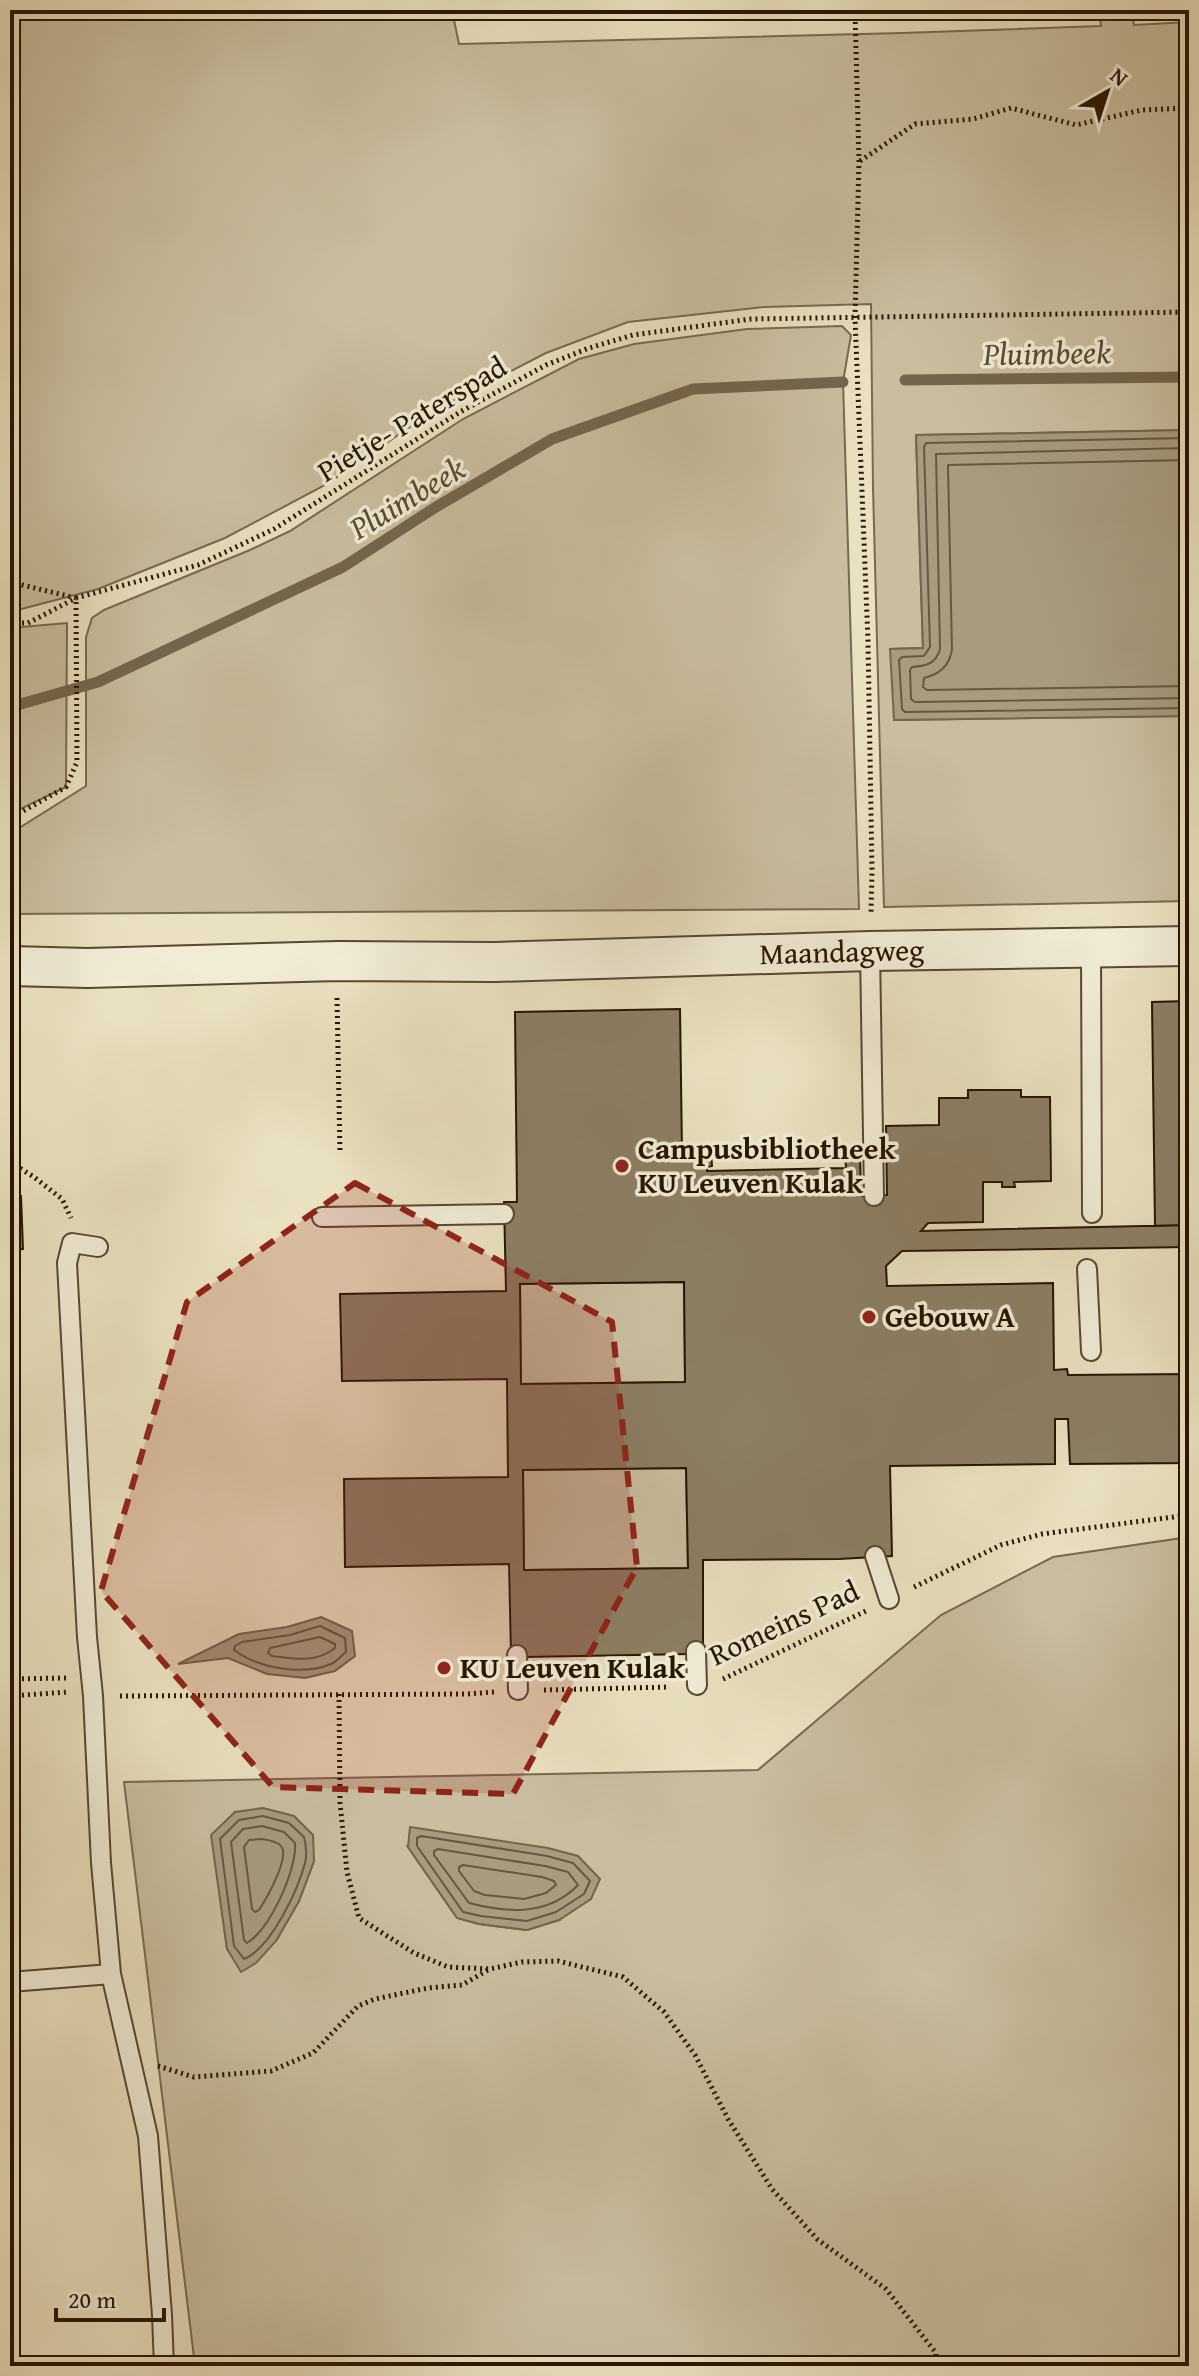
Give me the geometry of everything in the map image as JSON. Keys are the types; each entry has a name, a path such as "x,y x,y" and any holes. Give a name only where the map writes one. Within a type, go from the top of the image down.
{"street":[{"name":"Maandagweg","path":"10,966 88,968 338,961 495,962 1189,946"}],"lane":[{"path":"1091,949 1092,1213"},
{"path":"870,951 874,1196"},
{"path":"322,1217 504,1214"},
{"path":"98,1247 72,1243 67,1263 101,1863 111,1974 148,2136 164,2366"},
{"path":"1087,1269 1091,1351"},
{"path":"875,1556 889,1599"},
{"path":"696,1651 697,1685"},
{"path":"517,1655 518,1690"},
{"path":"10,1982 111,1974"}],"path":[{"path":"855,10 859,161 855,318 868,641 872,870 870,951"},
{"path":"859,161 915,124 973,119 1011,108 1076,125 1142,110 1189,108"},
{"name":"Pietje- Paterspad","path":"10,623 28,623 76,598 198,565 274,529 502,388 546,365 633,335 751,319 1189,312"},
{"path":"10,582 76,598 77,641 77,762 66,787 16,815 10,822"},
{"path":"338,961 340,1153"},
{"path":"10,1162 62,1199 72,1220 72,1243"},
{"name":"Romeins Pad","path":"92,1688 467,1694 697,1685 728,1678 1001,1545 1042,1534 1189,1515"},
{"path":"10,1679 92,1688"},
{"path":"10,1696 92,1688"},
{"path":"339,1694 340,1803 347,1872 359,1918 414,1953 448,1967 490,1969 522,1962 558,1961 623,1977 634,1985 664,2012 695,2055 728,2119 772,2189 817,2239 886,2289 936,2353 936,2366"},
{"path":"130,2058 194,2077 271,2071 313,2053 358,2006 375,1999 428,1988 462,1985 490,1969"}],"highlighted area":[{"path":"355,1183 612,1322 637,1567 513,1794 273,1787 101,1591 187,1302"}],"shaded area":[{"path":"10,10 452,10 459,44 1101,26 1099,10 1131,10 1134,25 1189,22 1189,430 916,435 923,648 891,649 895,720 1189,716 1189,901 884,907 871,304 765,307 628,322 546,353 433,411 327,484 225,538 98,589 10,612"},
{"path":"842,326 851,335 843,382 859,909 10,914 10,838 16,830 86,786 86,637 92,618 104,610 290,531 463,419 579,359 634,344 747,329"},
{"path":"67,623 66,787 10,814 10,628"},
{"path":"684,1282 685,1382 521,1384 520,1284"},
{"path":"686,1468 688,1568 524,1570 523,1470"},
{"path":"1189,1537 1189,2366 195,2366 124,1782 758,1770 941,1615 1053,1557","holes":["235,1812 314,1861 299,1901 276,1941 227,1949 212,1835","408,1847 559,1920 527,1930 457,1918"]}],"water":[{"path":"1189,430 1189,716 894,720 890,649 923,648 916,435"},
{"path":"321,1617 352,1631 355,1656 335,1671 305,1678 267,1674 228,1658 178,1664 239,1634 287,1627"},
{"path":"263,1808 294,1816 313,1835 314,1861 299,1901 276,1941 256,1963 241,1972 227,1949 211,1835 235,1812"},
{"path":"410,1827 548,1848 578,1856 600,1879 591,1899 559,1920 527,1930 457,1918 408,1847"}],"building":[{"path":"1189,1001 1189,1225 1155,1226 1152,1002"},
{"name":"Gebouw A","path":"680,1009 682,1152 695,1152 695,1145 708,1144 712,1166 707,1167 707,1171 846,1168 845,1155 860,1155 861,1196 887,1195 886,1126 939,1125 939,1098 968,1098 968,1090 1021,1090 1021,1097 1050,1097 1051,1181 1014,1182 1015,1187 1002,1187 1002,1182 983,1182 983,1222 928,1223 921,1231 1189,1225 1189,1247 902,1251 886,1266 887,1286 1053,1283 1054,1370 1067,1369 1068,1375 1189,1374 1189,1463 1070,1464 1068,1419 1055,1419 1055,1464 890,1466 892,1556 703,1560 703,1651 690,1654 511,1655 509,1564 345,1567 344,1479 508,1477 507,1379 342,1381 340,1294 506,1291 504,1202 517,1202 515,1012","holes":["684,1282 685,1382 521,1384 520,1284","686,1468 688,1568 524,1570 523,1470"]},
{"path":"10,1196 21,1196 23,1249 10,1250"}],"waterway":[{"name":"Pluimbeek","path":"905,380 1189,377"},
{"name":"Pluimbeek","path":"10,707 98,682 343,567 436,507 552,439 693,389 843,382"}],"place":[{"name":"Campusbibliotheek KU Leuven Kulak","path":"622,1166"},
{"name":"Gebouw A","path":"869,1317"},
{"name":"KU Leuven Kulak","path":"444,1668"}]}
